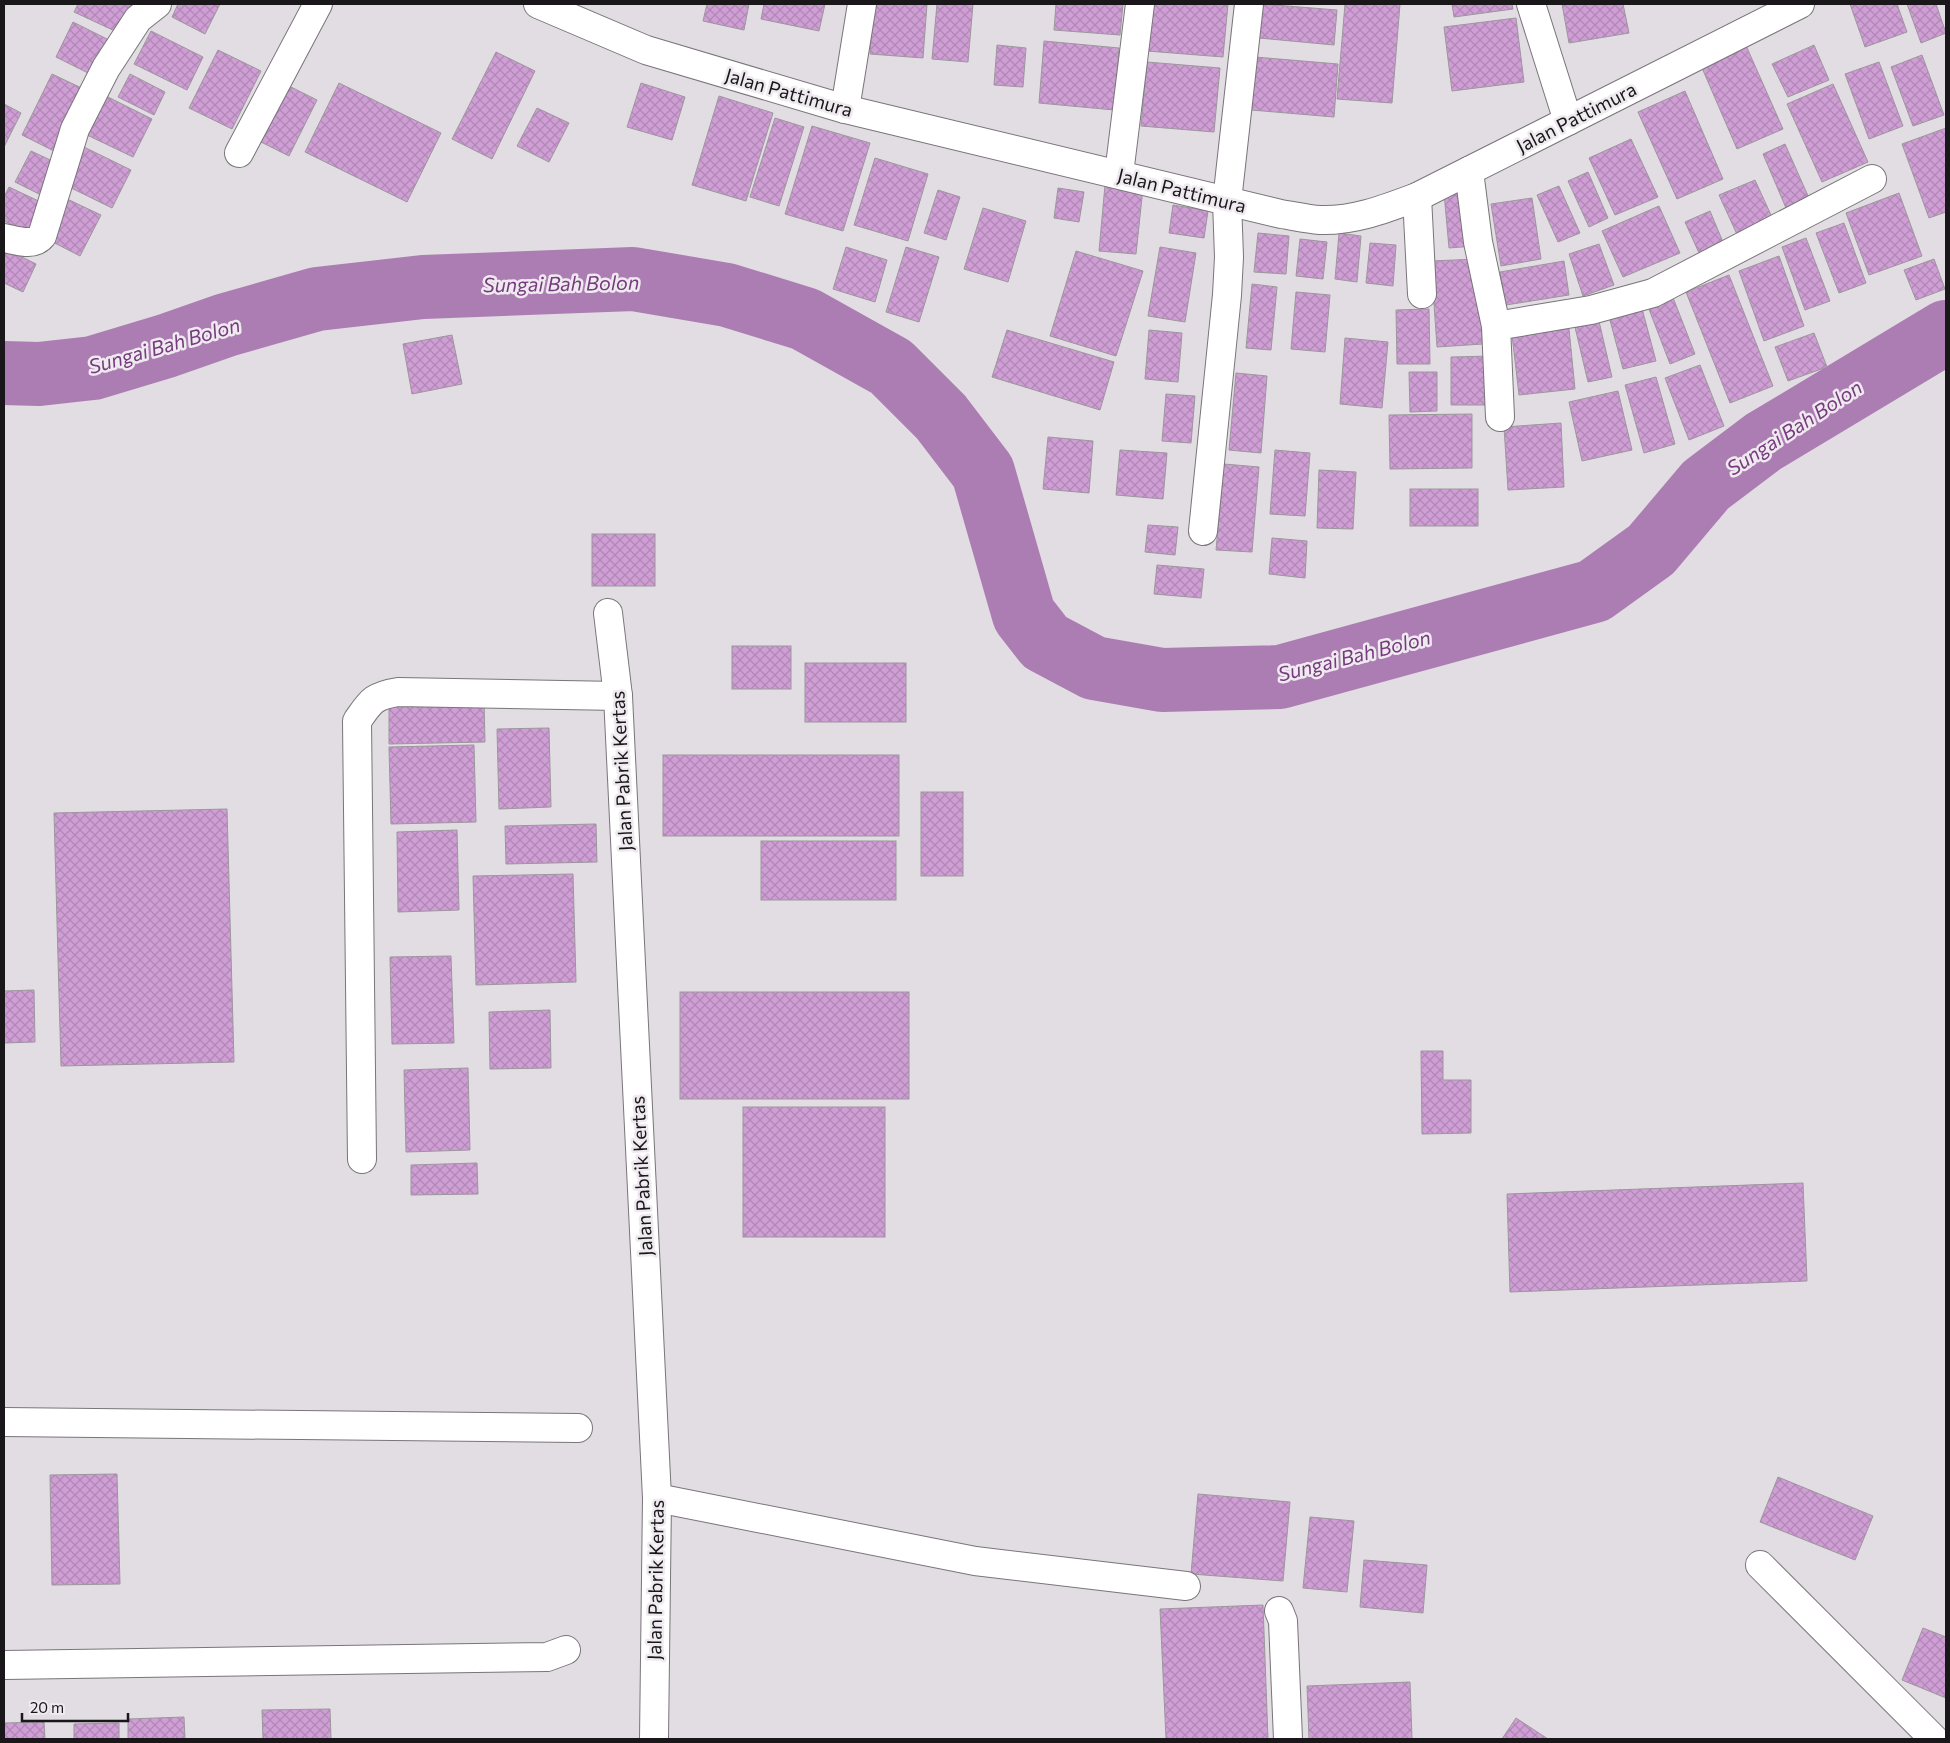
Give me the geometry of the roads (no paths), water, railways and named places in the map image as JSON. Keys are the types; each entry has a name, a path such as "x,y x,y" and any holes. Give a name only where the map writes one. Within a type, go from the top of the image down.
{"street":[{"path":"4,238 32,242 39,240 42,236 75,129 106,68 138,19 157,4"},
{"path":"239,153 318,4"},
{"name":"Jalan Pattimura","path":"538,4 646,50 845,109 1281,214 1319,220 1353,218 1389,208 1417,197 1800,4"},
{"path":"845,109 862,4"},
{"path":"1119,174 1140,4"},
{"path":"1203,531 1227,295 1227,201 1249,4"},
{"path":"1531,4 1568,121"},
{"path":"1470,171 1478,242 1496,326 1500,417"},
{"path":"1496,326 1591,310 1653,293 1872,180"},
{"path":"1417,197 1422,294"},
{"name":"Jalan Pabrik Kertas","path":"608,613 618,696 656,1498 654,1739"},
{"path":"362,1159 357,721 370,704 382,695 398,692 618,696"},
{"path":"4,1422 578,1428"},
{"path":"656,1498 975,1561 1186,1586"},
{"path":"1760,1565 1934,1739"},
{"path":"1279,1611 1282,1621 1288,1739"},
{"path":"4,1665 547,1657 566,1650"}],"waterway":[{"name":"Sungai Bah Bolon","path":"4,373 39,374 93,368 166,346 226,325 317,299 423,287 633,279 727,295 805,319 891,367 941,417 983,472 1024,615 1045,642 1094,668 1162,680 1280,677 1594,591 1651,550 1706,485 1763,442 1946,332"}]}
